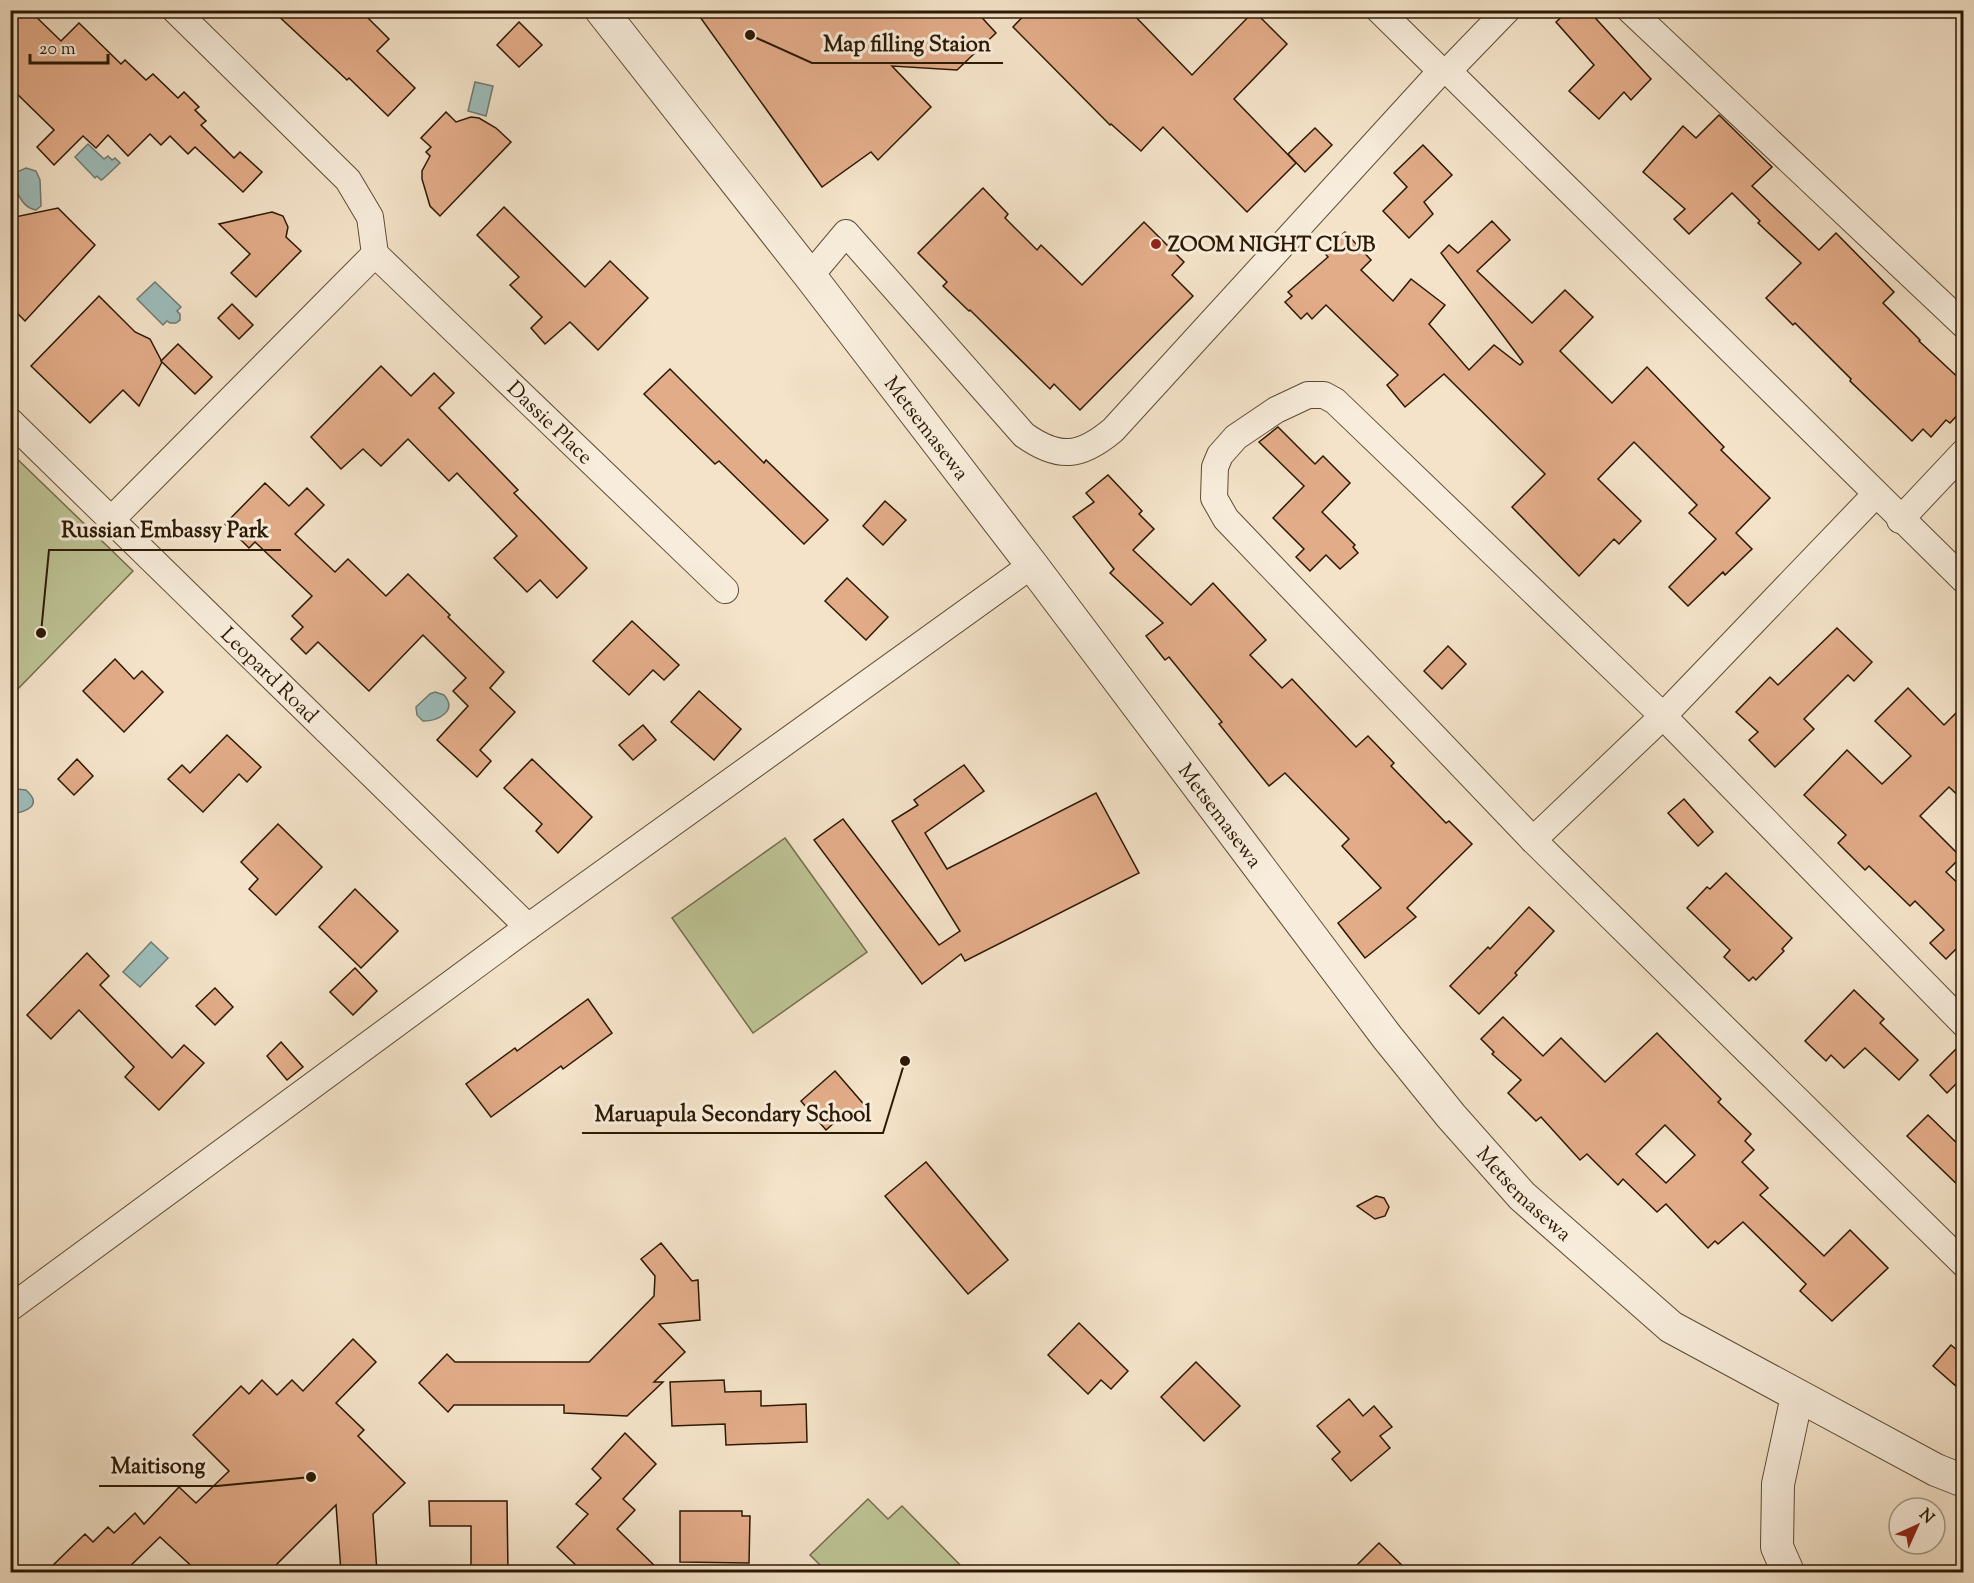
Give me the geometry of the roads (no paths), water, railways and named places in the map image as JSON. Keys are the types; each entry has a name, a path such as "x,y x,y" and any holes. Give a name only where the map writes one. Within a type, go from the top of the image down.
{"street":[{"path":"110,520 375,254 370,217 348,180 175,10"},
{"name":"Metsemasewa","path":"601,10 810,276 1032,565 1387,1037 1451,1116 1522,1196 1671,1327 1936,1470 1964,1481"},
{"path":"1379,10 1964,580"},
{"path":"810,276 846,233 1024,435 1041,448 1053,451 1066,452 1088,448 1113,430 1444,71 1507,10"},
{"path":"1630,10 1964,325"},
{"name":"Dassie Place","path":"375,254 725,590"},
{"path":"1964,1024 1663,716 1335,401 1324,395 1308,395 1276,410 1236,437 1220,455 1215,467 1214,498 1226,519 1533,840 1964,1264"},
{"name":"Leopard Road","path":"10,421 528,927"},
{"path":"1900,520 1964,452"},
{"path":"1533,840 1663,716 1875,495"},
{"path":"10,1308 528,927 1032,565"},
{"path":"1788,1572 1777,1547 1778,1484 1797,1396"}],"water":[{"path":"475,82 493,86 486,116 468,111"},
{"path":"88,144 104,159 108,156 120,163 101,180 97,176 95,178 75,157"},
{"path":"26,168 36,171 40,180 41,206 36,210 24,203 14,182 17,172"},
{"path":"155,282 181,307 177,311 180,314 180,320 176,323 167,321 163,325 137,299"},
{"path":"435,692 444,695 449,706 440,717 423,721 417,715 416,707"},
{"path":"16,789 26,790 33,804 27,810 11,814 11,794"},
{"path":"151,942 168,958 140,987 123,972"}],"place":[{"name":"Map filling Staion","path":"750,35"},
{"name":"ZOOM NIGHT CLUB","path":"1156,244"},
{"name":"Russian Embassy Park","path":"41,633"},
{"name":"Maruapula Secondary School","path":"905,1061"},
{"name":"Maitisong","path":"311,1477"}]}
